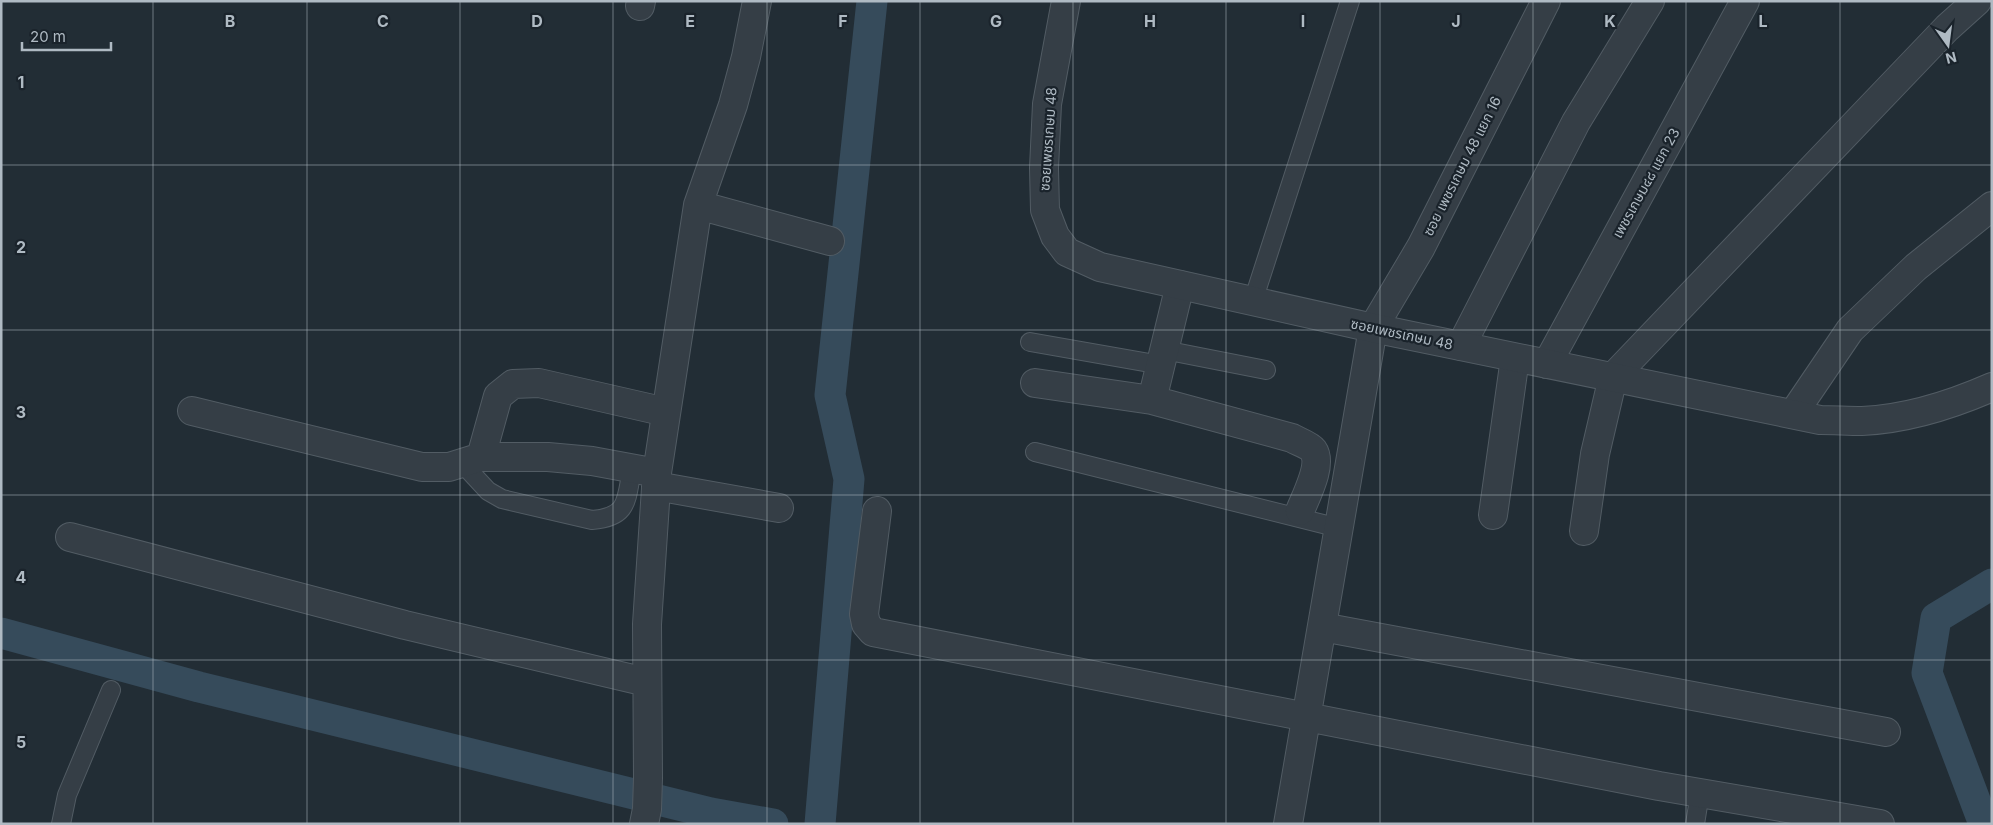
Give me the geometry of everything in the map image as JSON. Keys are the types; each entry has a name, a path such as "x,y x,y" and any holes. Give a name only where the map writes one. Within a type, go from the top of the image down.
{"street":[{"path":"645,816 648,778 646,682 648,476 666,412 698,205 733,105 746,57 757,1"},
{"name":"ซอยเพชรเกษม 48","path":"1066,1 1048,104 1044,168 1045,210 1055,236 1067,252 1100,267 1373,328 1820,420 1863,421 1916,414 1969,397 1992,387"},
{"name":"ซอย เพชรเกษม 48 แยก 16","path":"1373,328 1421,247 1546,1"},
{"path":"1461,346 1576,122 1650,1"},
{"name":"เพชรเกษม๔๘ แยก 23","path":"1547,364 1745,1"},
{"path":"1584,531 1595,454 1613,377 1947,28 1977,1"},
{"path":"698,205 830,241"},
{"path":"1794,414 1850,330 1916,267 1992,206"},
{"path":"1152,400 1180,285"},
{"path":"1288,824 1373,328"},
{"path":"1493,515 1515,358"},
{"path":"472,460 498,396 513,384 539,383 666,412"},
{"path":"1036,384 1152,400 1292,438 1312,449 1317,459 1316,469 1300,511"},
{"path":"192,411 422,467 448,467 472,460 548,458 592,461 779,508"},
{"path":"876,511 864,614 866,624 874,632 1700,793 1880,824"},
{"path":"70,537 405,625 646,682"},
{"path":"1322,627 1886,732"}],"lane":[{"path":"1253,301 1350,1"},
{"path":"1030,342 1266,370"},
{"path":"1035,452 1339,528"},
{"path":"472,460 488,491 502,499 592,520 604,520 618,514 648,476"},
{"path":"61,824 67,795 111,690"},
{"path":"1696,824 1700,793"}],"waterway":[{"path":"820,824 849,479 830,395 872,1"},
{"path":"1984,824 1927,673 1936,618 1992,584"},
{"path":"1,633 199,687 711,813 773,824"}]}
